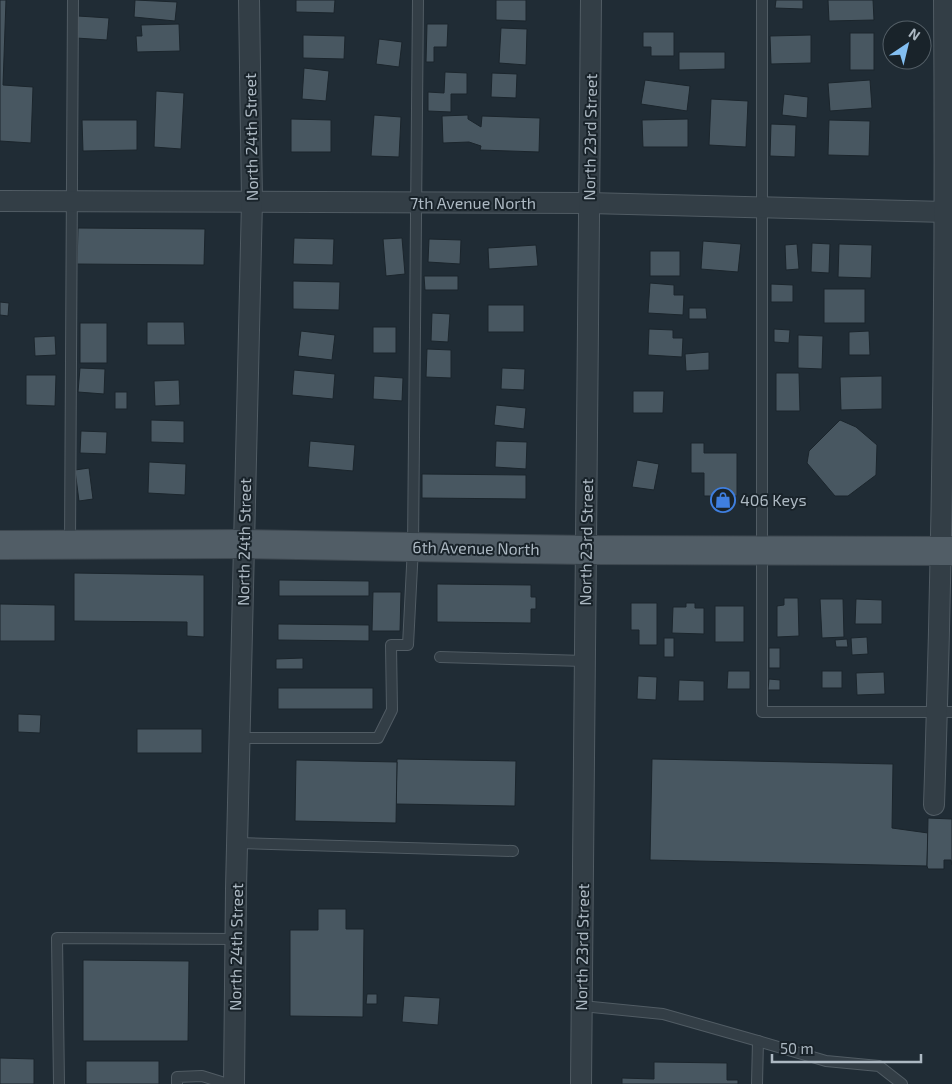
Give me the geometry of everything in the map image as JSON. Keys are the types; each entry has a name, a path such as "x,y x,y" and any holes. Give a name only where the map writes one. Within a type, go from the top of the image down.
{"main road":[{"name":"6th Avenue North","path":"0,545 244,544 586,550 947,551"}],"street":[{"name":"North 24th Street","path":"234,1084 252,201 249,0"},
{"name":"North 23rd Street","path":"581,1084 591,0"},
{"path":"934,805 945,712 947,551 944,0"},
{"name":"7th Avenue North","path":"0,201 590,203 946,212"}],"lane":[{"path":"70,545 73,0"},
{"path":"240,738 378,738 392,710 391,646 408,645 413,547 418,0"},
{"path":"762,0 762,712 945,712"},
{"path":"440,657 585,661"},
{"path":"238,843 513,851"},
{"path":"59,1084 57,938 236,939"},
{"path":"582,1006 663,1014 826,1061 879,1066 902,1084"},
{"path":"757,1084 758,1041"},
{"path":"177,1084 177,1077 202,1076 228,1084"}],"building":[{"path":"0,0 6,0 3,85 33,87 31,143 0,141"},
{"path":"135,0 177,2 175,21 134,17"},
{"path":"296,0 335,0 334,13 296,12"},
{"path":"496,0 526,0 526,21 496,20"},
{"path":"776,0 803,0 803,9 775,8"},
{"path":"828,0 873,0 874,20 829,21"},
{"path":"78,16 109,18 107,40 76,38"},
{"path":"179,24 180,51 137,52 136,36 142,36 141,25"},
{"path":"427,24 448,24 447,47 434,47 434,62 426,62"},
{"path":"501,28 527,29 526,65 499,63"},
{"path":"643,32 674,32 674,56 651,56 651,47 643,47"},
{"path":"850,33 874,33 874,70 850,70"},
{"path":"303,35 345,36 344,59 303,58"},
{"path":"811,35 811,63 771,64 770,36"},
{"path":"379,39 402,42 399,67 376,64"},
{"path":"679,52 725,52 725,69 679,70"},
{"path":"304,68 329,71 326,101 302,99"},
{"path":"445,72 467,73 467,94 451,94 451,112 428,111 428,92 444,93"},
{"path":"492,73 517,74 516,98 491,97"},
{"path":"645,80 690,86 687,111 641,104"},
{"path":"870,80 872,108 830,111 828,83"},
{"path":"156,91 184,93 181,149 154,147"},
{"path":"784,94 808,97 807,118 782,115"},
{"path":"711,99 748,101 746,147 709,145"},
{"path":"374,115 401,117 399,157 371,156"},
{"path":"468,115 468,119 481,127 482,116 540,118 539,152 480,150 481,146 469,142 443,143 442,116"},
{"path":"291,119 331,120 331,152 291,152"},
{"path":"688,119 688,147 643,147 642,120"},
{"path":"82,120 137,120 137,150 83,151"},
{"path":"829,120 870,121 869,156 828,155"},
{"path":"771,124 796,125 795,157 770,156"},
{"path":"78,228 205,229 204,265 77,264"},
{"path":"294,238 334,239 333,265 293,264"},
{"path":"402,238 405,274 386,276 383,239"},
{"path":"429,239 461,240 460,264 428,262"},
{"path":"703,241 741,244 738,272 701,269"},
{"path":"812,243 830,244 829,273 811,272"},
{"path":"797,244 799,269 786,270 785,245"},
{"path":"839,244 872,245 871,278 838,277"},
{"path":"536,245 538,266 489,269 488,248"},
{"path":"650,251 680,251 680,276 650,276"},
{"path":"424,276 458,276 458,290 425,290"},
{"path":"293,281 340,282 339,310 293,309"},
{"path":"650,283 674,285 674,295 684,295 683,315 648,313"},
{"path":"771,284 793,285 793,302 771,302"},
{"path":"824,289 865,289 865,323 824,323"},
{"path":"0,302 9,303 8,316 0,315"},
{"path":"488,305 524,305 524,332 488,332"},
{"path":"689,308 706,308 707,319 689,319"},
{"path":"432,313 450,314 448,342 431,341"},
{"path":"147,322 184,322 185,345 147,345"},
{"path":"80,323 107,323 107,363 80,363"},
{"path":"373,327 396,327 396,353 373,353"},
{"path":"649,329 673,330 673,338 683,338 682,357 648,355"},
{"path":"774,329 790,330 789,343 774,342"},
{"path":"301,331 335,335 332,360 298,356"},
{"path":"869,331 870,355 849,355 849,332"},
{"path":"798,335 823,336 822,369 798,368"},
{"path":"55,336 56,355 35,356 34,337"},
{"path":"427,349 451,350 451,378 426,377"},
{"path":"709,352 709,370 686,371 685,354"},
{"path":"80,368 105,369 104,394 78,392"},
{"path":"502,368 525,369 524,390 501,389"},
{"path":"294,370 335,374 333,399 292,395"},
{"path":"776,373 799,373 800,411 776,411"},
{"path":"26,375 56,375 55,406 26,405"},
{"path":"374,376 403,378 402,401 373,399"},
{"path":"882,376 882,409 841,410 840,377"},
{"path":"179,380 180,405 155,406 154,381"},
{"path":"633,391 664,391 663,413 633,413"},
{"path":"115,392 127,392 127,409 115,409"},
{"path":"496,405 526,408 524,429 494,425"},
{"path":"151,420 184,421 184,443 151,442"},
{"path":"840,420 856,427 877,445 876,475 848,496 835,496 807,463 809,451"},
{"path":"81,431 107,432 106,454 80,453"},
{"path":"310,441 355,445 353,471 308,467"},
{"path":"496,441 527,442 526,469 495,467"},
{"path":"691,443 704,443 704,453 737,453 737,496 704,496 704,473 691,473"},
{"path":"637,460 659,464 654,490 632,487"},
{"path":"149,462 186,464 185,495 148,493"},
{"path":"89,468 93,499 79,501 75,470"},
{"path":"422,474 526,475 526,499 422,498"},
{"path":"74,573 204,575 204,637 187,636 187,622 74,621"},
{"path":"279,580 369,581 369,596 279,596"},
{"path":"437,584 531,585 531,597 536,597 536,609 531,609 531,623 437,622"},
{"path":"373,592 401,592 400,631 372,631"},
{"path":"784,598 798,598 799,636 777,637 777,606 784,605"},
{"path":"820,599 843,599 844,637 822,638"},
{"path":"856,599 882,600 882,624 855,624"},
{"path":"631,603 657,603 657,645 639,645 639,630 631,630"},
{"path":"686,603 695,603 695,608 704,608 704,634 672,633 673,607 686,607"},
{"path":"0,604 55,605 55,641 0,641"},
{"path":"715,606 744,606 744,642 715,642"},
{"path":"278,624 369,625 369,641 278,640"},
{"path":"867,637 868,654 852,655 851,638"},
{"path":"664,638 674,638 674,657 664,657"},
{"path":"847,639 848,647 836,647 835,640"},
{"path":"769,648 780,648 780,668 769,668"},
{"path":"303,658 303,669 276,669 276,659"},
{"path":"728,671 750,671 750,689 727,689"},
{"path":"822,671 842,671 842,688 822,688"},
{"path":"884,672 885,694 857,695 856,673"},
{"path":"638,676 657,677 656,700 637,699"},
{"path":"769,679 780,680 780,690 768,690"},
{"path":"679,680 704,681 704,701 678,701"},
{"path":"278,688 373,688 373,709 278,709"},
{"path":"18,714 41,715 40,733 18,732"},
{"path":"137,729 202,729 202,753 137,753"},
{"path":"397,759 516,761 515,806 396,804"},
{"path":"652,759 893,764 892,828 928,833 927,866 650,860"},
{"path":"296,760 397,762 396,823 295,821"},
{"path":"928,818 952,819 952,865 951,860 944,860 944,869 928,869 927,866"},
{"path":"318,909 346,909 346,929 364,929 363,1017 290,1016 290,930 318,930"},
{"path":"83,960 189,961 188,1041 83,1041"},
{"path":"367,994 377,994 377,1004 366,1004"},
{"path":"404,996 440,998 438,1025 402,1022"},
{"path":"0,1058 34,1059 34,1084 0,1084"},
{"path":"86,1061 159,1061 159,1084 86,1084"},
{"path":"654,1062 727,1063 727,1080 738,1080 738,1084 622,1084 622,1078 654,1079"}],"place":[{"name":"406 Keys","path":"723,500"}]}
